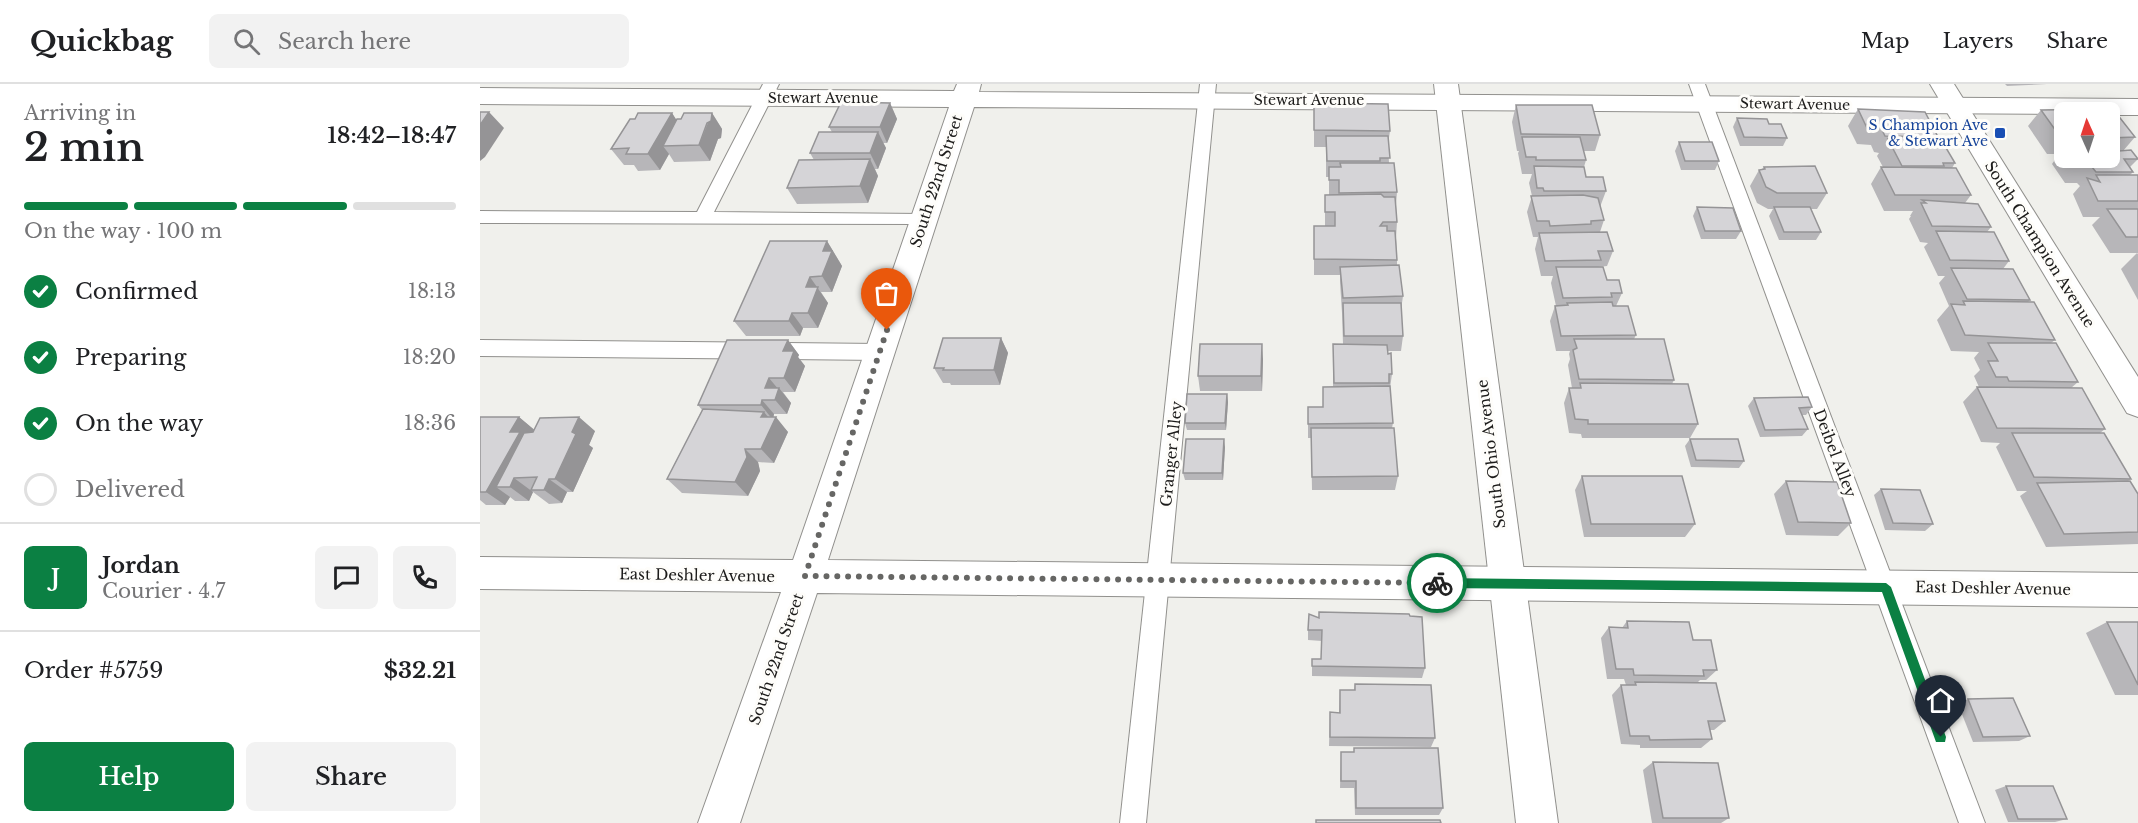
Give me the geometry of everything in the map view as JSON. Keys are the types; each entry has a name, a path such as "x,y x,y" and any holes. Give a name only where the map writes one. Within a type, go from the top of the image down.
{"street":[{"name":"Stewart Avenue","path":"480,96 767,91 1948,95 2138,107"},
{"name":"South 22nd Street","path":"719,823 805,576 966,92"},
{"name":"South Ohio Avenue","path":"1447,92 1537,823"},
{"name":"South Champion Avenue","path":"1948,95 2138,404"},
{"name":"East Deshler Avenue","path":"480,573 2138,590"}],"lane":[{"path":"702,219 767,91"},
{"name":"Granger Alley","path":"1133,823 1207,92"},
{"name":"Deibel Alley","path":"1700,94 1886,587 1972,823"},
{"path":"480,217 923,220"},
{"path":"480,348 880,352"}],"building":[{"path":"841,102 890,103 880,127 829,127"},
{"path":"1314,103 1388,104 1390,131 1314,130"},
{"path":"1516,105 1592,105 1600,135 1521,134"},
{"path":"1858,109 1925,112 1938,137 1885,136 1881,128 1867,128"},
{"path":"2041,110 2054,110 2054,128"},
{"path":"480,112 489,112 480,125"},
{"path":"638,113 672,113 648,154 626,154 629,148 611,149 630,119 635,119"},
{"path":"684,113 712,113 711,121 707,123 699,145 663,146 677,119 681,119"},
{"path":"1737,118 1767,119 1769,124 1781,124 1787,138 1744,137"},
{"path":"2120,118 2135,137 2120,138"},
{"path":"819,132 878,132 870,153 810,153"},
{"path":"1326,136 1388,136 1390,158 1380,158 1380,161 1327,161"},
{"path":"1522,137 1580,137 1586,160 1536,160 1536,157 1526,157"},
{"path":"1888,139 1942,141 1955,163 1943,163 1944,166 1902,166"},
{"path":"1679,142 1712,142 1719,161 1685,161"},
{"path":"2131,150 2138,159 2124,159 2133,172 2096,172 2093,168 2120,168 2120,151"},
{"path":"870,159 860,186 787,188 799,160"},
{"path":"1340,163 1394,163 1397,192 1339,193 1339,180 1329,180 1329,167 1341,167"},
{"path":"1534,166 1584,167 1586,177 1603,177 1606,191 1544,191 1543,188 1537,188"},
{"path":"1815,166 1827,193 1777,193 1766,187 1759,170 1765,169 1764,167"},
{"path":"1881,167 1956,168 1971,195 1895,195"},
{"path":"2096,175 2138,175 2138,201 2098,201 2087,178 2100,182"},
{"path":"1381,194 1384,197 1395,197 1397,222 1383,222 1380,226 1387,226 1387,231 1395,231 1397,260 1314,259 1314,226 1335,226 1335,212 1325,212 1325,195"},
{"path":"1583,195 1598,198 1604,220 1591,221 1591,224 1550,226 1549,221 1537,221 1531,196"},
{"path":"1922,200 1978,204 1991,227 1932,226 1921,203 1926,203"},
{"path":"1697,207 1733,208 1741,231 1705,231"},
{"path":"1774,207 1810,207 1821,232 1784,232"},
{"path":"2107,209 2138,209 2138,237 2126,237"},
{"path":"1936,231 1994,232 2009,261 1950,260"},
{"path":"1607,232 1613,251 1598,251 1601,260 1545,261 1539,233"},
{"path":"770,241 827,241 823,251 832,251 822,276 810,277 806,287 818,287 808,313 792,313 789,321 734,321"},
{"path":"1399,265 1403,296 1343,298 1340,267"},
{"path":"1556,267 1603,267 1607,280 1619,280 1622,293 1611,293 1612,297 1563,298"},
{"path":"1951,268 2013,269 2030,300 1967,299"},
{"path":"1963,301 2034,302 2055,340 1965,335 1951,304 1965,305"},
{"path":"1612,302 1613,306 1628,306 1636,335 1561,336 1555,306 1568,305 1567,303"},
{"path":"1343,303 1401,303 1403,336 1344,336"},
{"path":"943,338 1001,338 994,370 934,368"},
{"path":"1574,339 1664,339 1674,380 1579,379 1573,350 1577,348"},
{"path":"727,340 788,340 783,351 794,351 784,378 769,378 765,388 779,388 775,400 762,400 761,405 698,405"},
{"path":"1988,343 2056,343 2078,382 2009,381 2007,377 1996,377 1988,361 1998,361"},
{"path":"1200,344 1262,344 1261,376 1198,376"},
{"path":"1333,344 1387,345 1388,354 1391,353 1392,374 1389,374 1389,383 1334,383"},
{"path":"1580,383 1688,384 1698,424 1588,424 1588,420 1575,419 1569,388 1581,388"},
{"path":"1390,386 1393,423 1308,424 1308,407 1323,407 1323,387"},
{"path":"1977,387 2082,388 2105,429 1997,428"},
{"path":"1187,394 1227,394 1225,423 1185,423"},
{"path":"1808,397 1812,407 1799,408 1808,429 1765,430 1754,398"},
{"path":"703,409 764,412 761,417 776,417 761,449 745,449 747,457 735,482 667,479"},
{"path":"480,417 519,417 510,432 520,432 486,492 480,492"},
{"path":"579,417 572,432 576,434 555,479 549,479 544,490 531,490 537,477 514,478 510,487 496,487 524,433 533,432 540,418"},
{"path":"1311,428 1394,428 1398,476 1312,477"},
{"path":"2012,433 2104,433 2131,479 2034,477"},
{"path":"1186,439 1224,439 1222,473 1183,473"},
{"path":"1690,439 1738,439 1744,461 1696,460"},
{"path":"1582,476 1682,476 1695,524 1591,524"},
{"path":"1786,481 1837,482 1851,523 1798,522"},
{"path":"2130,481 2138,494 2138,532 2064,534 2037,483"},
{"path":"1881,489 1920,490 1933,524 1893,523"},
{"path":"1319,612 1409,614 1422,617 1425,668 1312,666 1312,659 1321,659 1322,630 1308,630 1309,614 1319,618"},
{"path":"1627,621 1689,622 1693,640 1711,640 1717,670 1703,670 1704,676 1634,675 1633,669 1616,669 1609,627 1628,628"},
{"path":"2107,622 2138,622 2138,685"},
{"path":"1635,682 1716,683 1725,721 1708,721 1712,739 1650,740 1649,736 1630,736 1621,685 1636,685"},
{"path":"1355,684 1431,685 1435,738 1330,737 1330,712 1340,713 1340,690 1355,690"},
{"path":"2013,698 2030,736 1983,737 1968,699"},
{"path":"1354,748 1438,748 1443,808 1356,808 1356,781 1341,781 1341,752 1354,752"},
{"path":"1653,762 1718,763 1729,818 1663,818"},
{"path":"2006,786 2053,786 2067,819 2018,819"},
{"path":"1316,820 1440,820 1441,823 1316,823"}],"way so far":[{"path":"887,330 805,576 1437,583"}],"place":[{"name":"S Champion Ave & Stewart Ave","path":"2000,133"}],"route":[{"path":"1437,583 1886,587 1941,737"}]}
